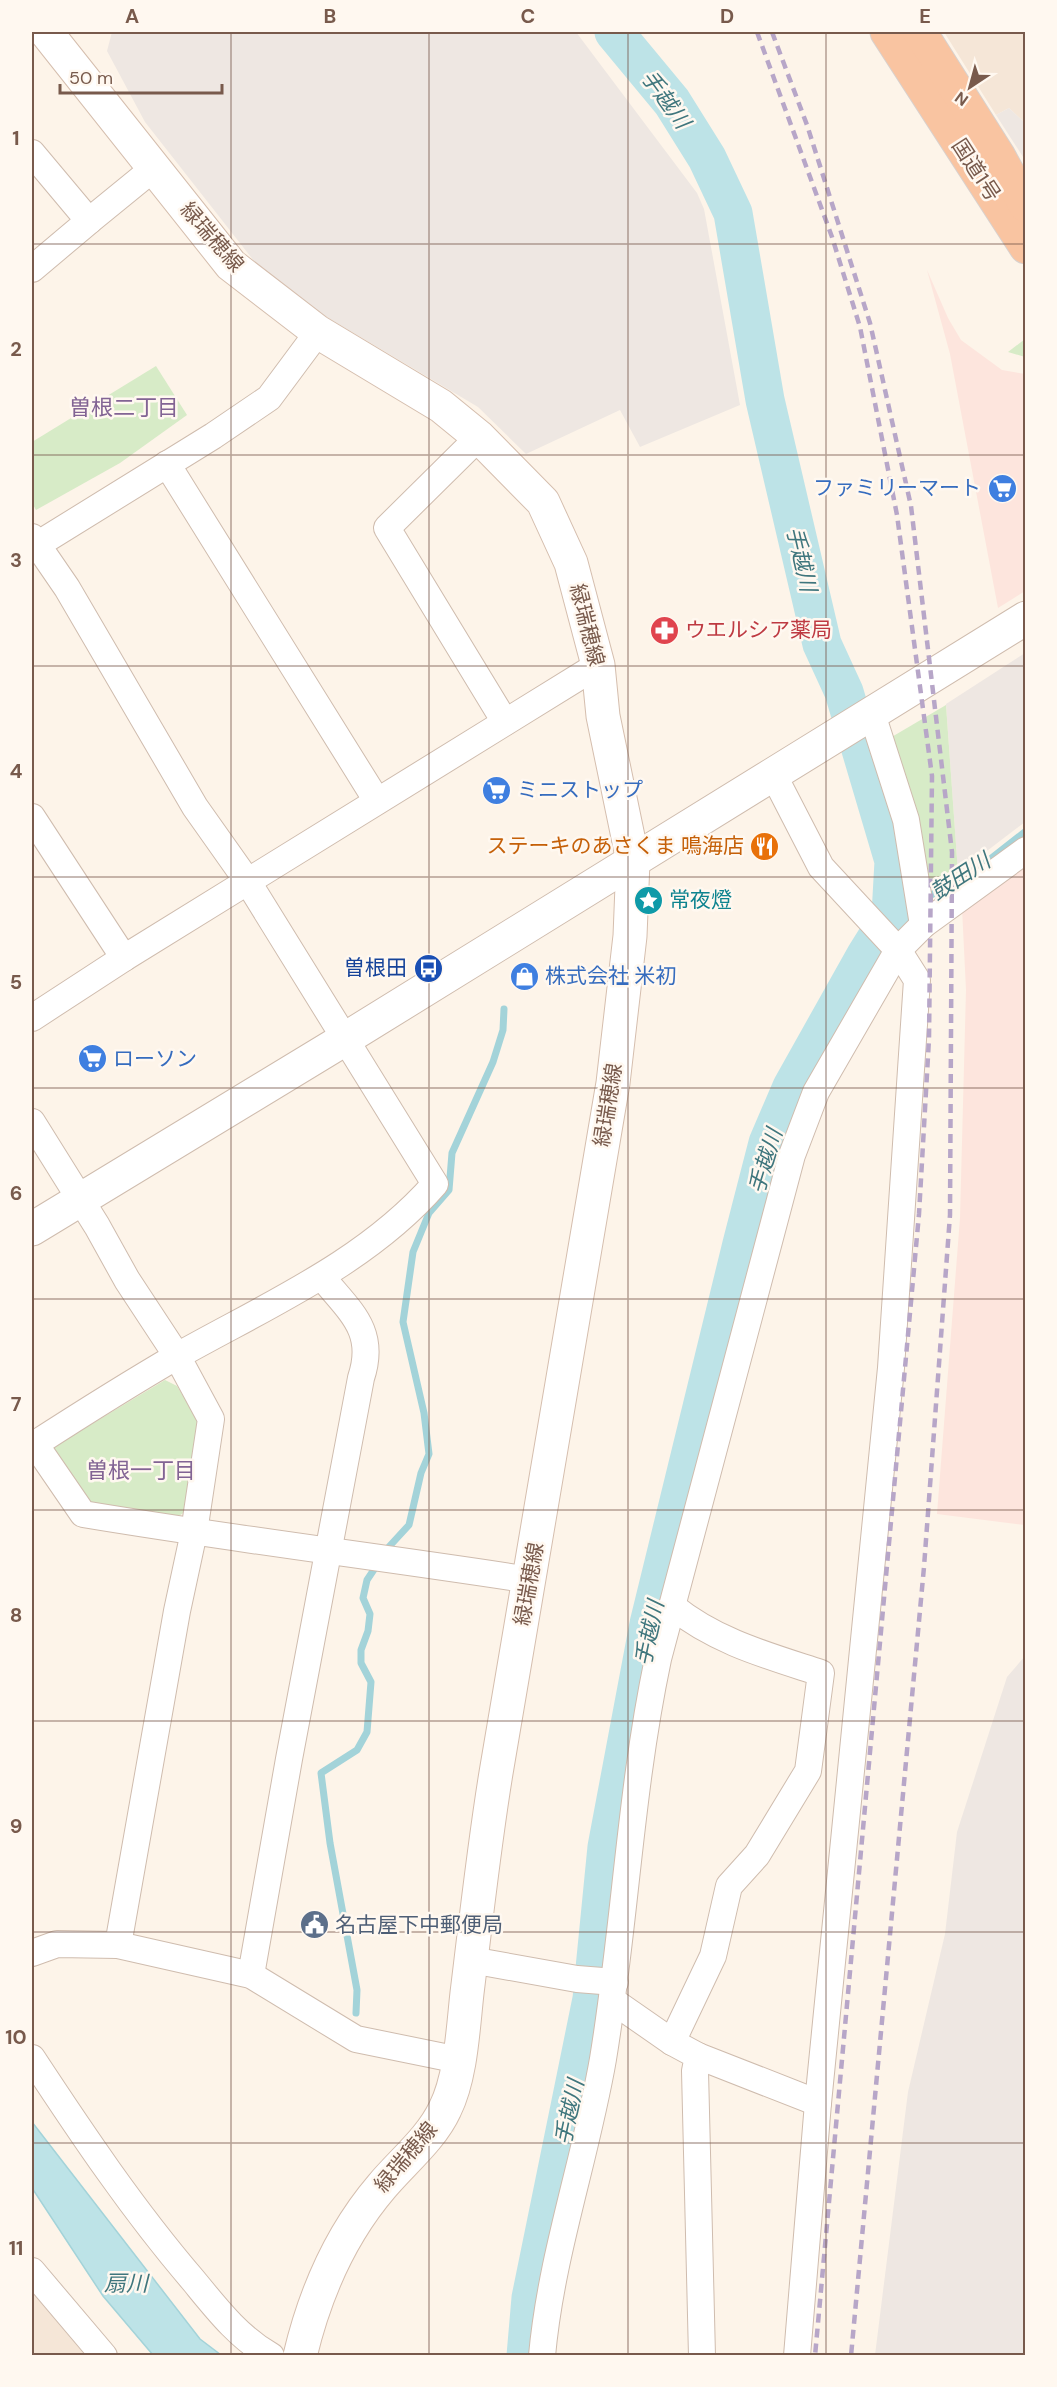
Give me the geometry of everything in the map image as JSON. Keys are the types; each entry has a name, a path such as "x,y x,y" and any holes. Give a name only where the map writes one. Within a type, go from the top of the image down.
{"highway":[{"name":"国道1号","path":"888,32 1026,247"},
{"name":"国道1号","path":"920,32 998,155 1026,206"}],"main road":[{"name":"緑瑞穂線","path":"46,32 231,265 318,332 441,406 479,437 543,502 571,563 598,665 603,717 633,861 630,936 613,1083 496,1773 481,1869 459,2060 446,2109 417,2150 368,2204 338,2250 322,2282 300,2355"},
{"path":"32,1229 345,1039 1026,618"}],"street":[{"path":"32,153 89,221"},
{"path":"32,269 154,168"},
{"path":"318,332 269,398 167,464 33,543 67,588 195,807 248,882 435,1184 409,1214 322,1277 177,1356 33,1445 83,1514 530,1580"},
{"path":"479,437 387,528 505,722"},
{"path":"167,464 377,801"},
{"path":"32,1018 124,958 598,665"},
{"path":"870,715 906,820 922,908"},
{"path":"773,774 820,867 895,947 917,980 892,1345 818,2103 797,2355"},
{"path":"32,817 124,958"},
{"path":"542,2355 546,2312 596,2098 647,1710 672,1606 792,1155 816,1092 895,947 922,908 1026,850"},
{"path":"32,1122 127,1280 177,1356 211,1419 194,1532 177,1611 118,1945"},
{"path":"251,1975 289,1759 361,1378 367,1360 367,1342 358,1323 322,1277"},
{"path":"672,1606 694,1624 748,1650 821,1673 808,1770 757,1855 729,1886 713,1956 672,2042"},
{"path":"32,1953 57,1944 118,1945 251,1975 356,2039 459,2060"},
{"path":"471,1960 577,1979 612,1988 672,2042 698,2056 818,2103"},
{"path":"698,2056 694,2071 702,2355"},
{"path":"32,2058 95,2154 157,2238 231,2325 257,2348 271,2355"},
{"path":"32,2271 104,2355"}],"shaded area":[{"path":"112,32 576,32 697,193 704,209 740,405 640,447 620,410 526,454 478,407 305,304 254,261 145,122 107,51"},
{"path":"944,32 1025,32 1025,123 1009,108 996,115"},
{"path":"1009,108 1025,123 1025,160 996,115"},
{"path":"927,270 948,318 961,340 1002,370 1025,374 1025,591 998,608 950,354"},
{"path":"1025,653 1025,822 958,873 946,704"},
{"path":"1025,859 1025,1525 937,1514 960,1218 966,990 962,908"},
{"path":"1025,1656 1025,2355 875,2355 908,2092 945,1934 957,1832 1007,1677"},
{"path":"32,2284 92,2355 32,2353"}],"green space":[{"path":"1025,339 1025,357 1008,352"},
{"path":"156,366 187,415 120,463 36,510 32,503 32,442"},
{"path":"946,705 958,873 923,888 890,738"},
{"path":"165,1380 177,1386 201,1425 185,1512 177,1517 88,1502 52,1455 55,1446"}],"water":[{"name":"扇川","path":"32,2122 200,2339 221,2355 153,2355 103,2296 32,2188"}],"waterway":[{"name":"手越川","path":"526,2356 531,2298 592,1999 607,1847 649,1624 742,1244 768,1143 792,1087 891,915 894,861 844,692 822,644 765,400 733,213 707,158 672,102 614,32"},
{"name":"鼓田川","path":"923,900 989,860 1026,831"},
{"name":"鼓田川","path":"891,915 913,905"},
{"path":"386,1550 409,1525 421,1473 429,1454 424,1413 403,1322 413,1252 429,1213 449,1190 452,1153 493,1062 503,1030 504,1009"},
{"path":"356,2013 357,1990 330,1843 321,1773 357,1750 367,1732 371,1682 361,1663 361,1650 368,1631 370,1614 363,1598 367,1580 375,1568"}],"railway":[{"path":"757,32 832,237 860,327 897,515 932,776 929,1039 919,1214 815,2356"},
{"path":"772,32 807,125 870,323 911,506 952,852 950,1215 924,1567 851,2356"}],"place":[{"name":"ファミリーマート","path":"1002,488"},
{"name":"ウエルシア薬局","path":"664,630"},
{"name":"ミニストップ","path":"496,790"},
{"name":"ステーキのあさくま 鳴海店","path":"765,846"},
{"name":"常夜燈","path":"648,900"},
{"name":"曽根田","path":"428,968"},
{"name":"株式会社 米初","path":"524,976"},
{"name":"ローソン","path":"92,1059"},
{"name":"名古屋下中郵便局","path":"314,1925"}],"district":[{"name":"曽根二丁目","path":"124,407"},
{"name":"曽根一丁目","path":"141,1470"}]}
